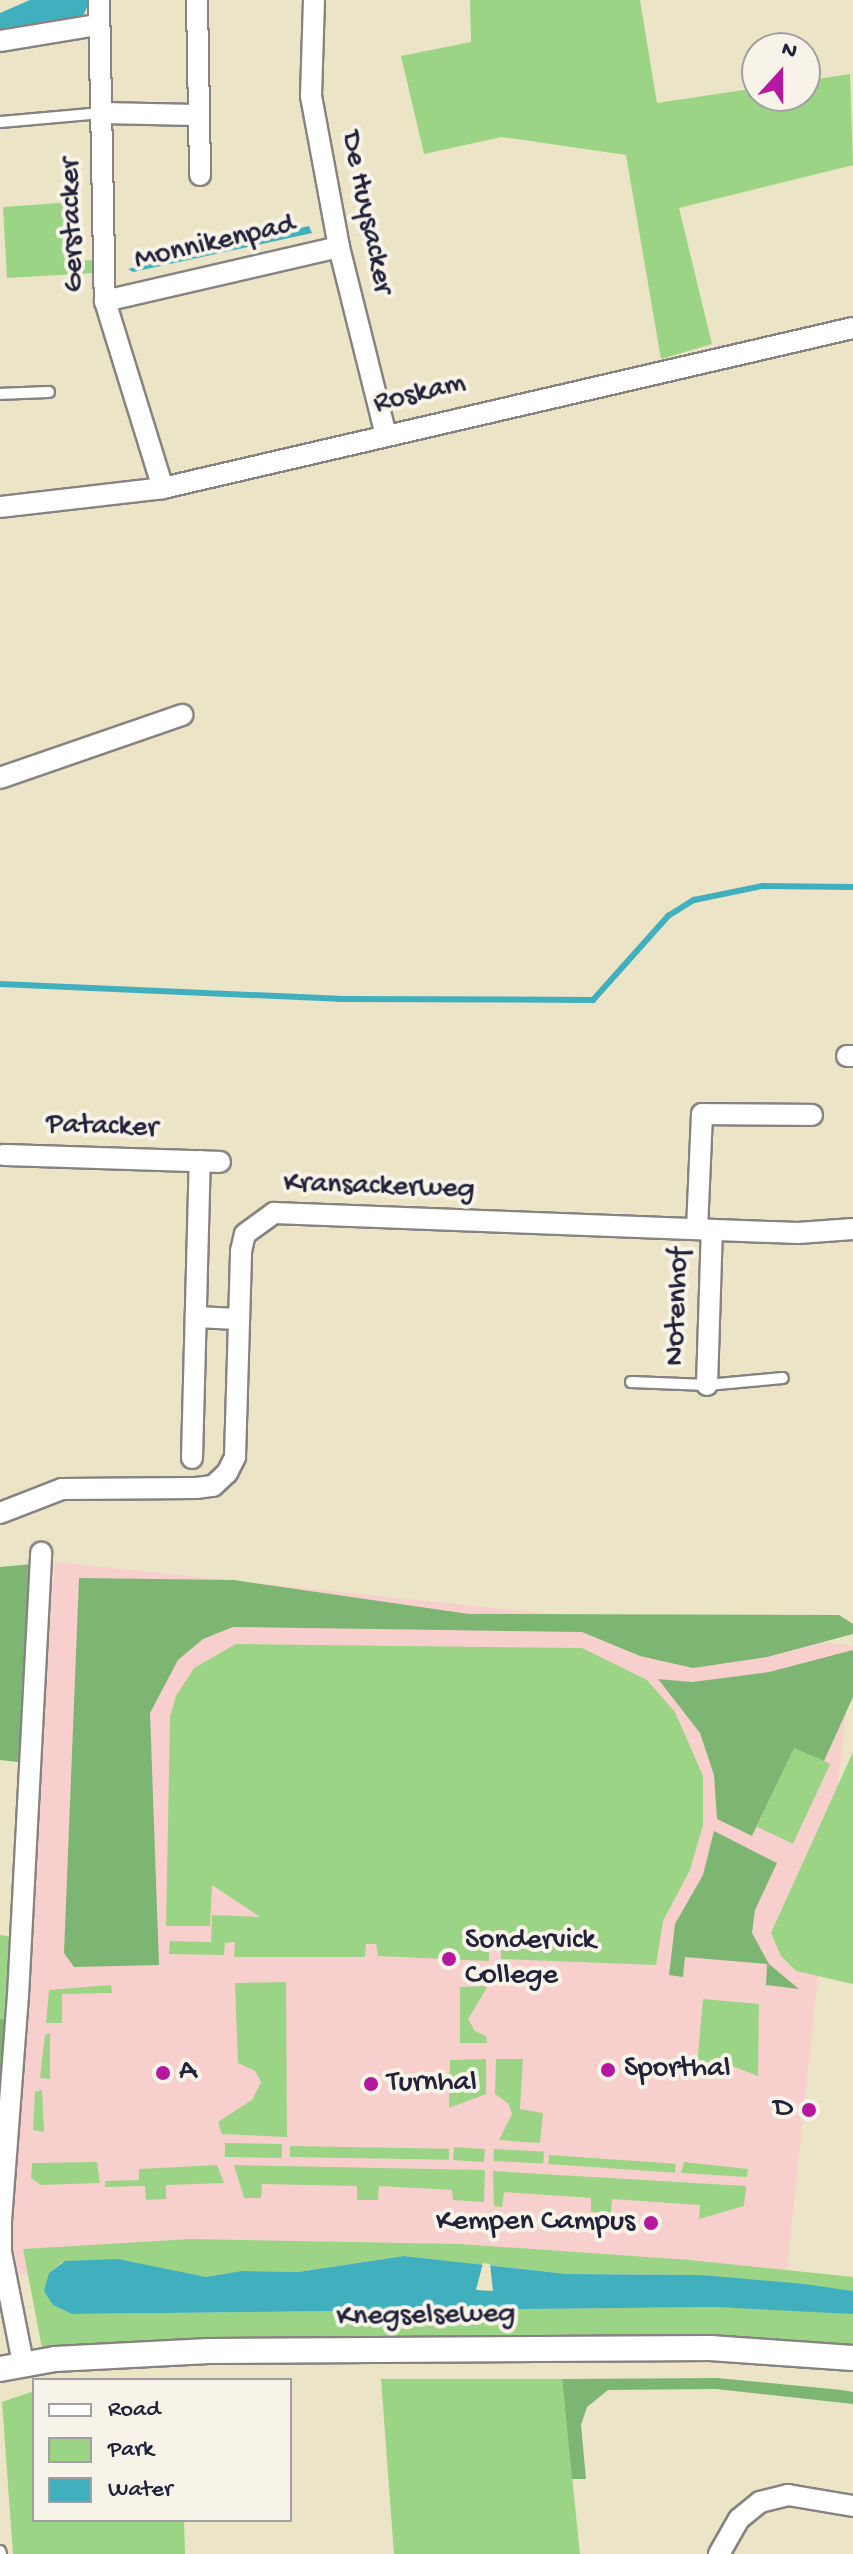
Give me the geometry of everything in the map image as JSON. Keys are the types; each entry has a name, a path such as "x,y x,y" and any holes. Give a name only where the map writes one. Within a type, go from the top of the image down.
{"street":[{"name":"Gerstacker","path":"99,0 97,25 105,301 163,488"},
{"path":"197,0 200,175"},
{"name":"De Huysacker","path":"314,0 311,96 339,247 386,435"},
{"path":"0,41 97,25"},
{"path":"100,113 198,115"},
{"name":"Monnikenpad","path":"105,301 339,247"},
{"name":"Roskam","path":"0,507 163,488 853,328"},
{"path":"0,778 182,715"},
{"name":"Notenhof","path":"707,1385 702,1114 812,1115"},
{"name":"Patacker","path":"3,1155 210,1162 196,1317 192,1458"},
{"name":"Kransackerweg","path":"0,1513 62,1489 213,1486 235,1457 238,1319 245,1234 274,1213 705,1230 853,1229"},
{"path":"196,1317 238,1319"},
{"path":"11,2366 1,2221 18,1996 41,1553"},
{"name":"Knegselseweg","path":"11,2366 209,2351 563,2347 765,2348 853,2358"},
{"path":"719,2554 739,2519 760,2502 788,2495 853,2506"}],"lane":[{"path":"0,122 100,113"},
{"path":"0,394 49,392"},
{"name":"Notenhof","path":"631,1382 707,1385 783,1378"}],"shaded area":[{"name":"Sondervick College","path":"55,1562 853,1646 778,2354 0,2272 0,2085"}],"green space":[{"path":"470,0 640,0 657,103 741,90 741,112 821,112 821,79 850,74 853,165 679,208 712,344 661,359 626,155 502,137 424,154 401,56 471,42"},
{"path":"74,202 77,261 95,260 94,273 7,278 3,207"},
{"path":"32,1564 27,1763 0,1760 0,1567"},
{"path":"79,1578 234,1580 469,1614 839,1615 853,1624 853,1634 767,1657 693,1668 640,1656 582,1632 233,1627 203,1639 178,1660 150,1713 159,1965 74,1967 64,1953"},
{"path":"236,1644 582,1648 647,1680 675,1712 703,1776 703,1825 690,1870 663,1921 656,1965 501,1959 501,1946 489,1946 489,1961 378,1956 376,1944 366,1944 365,1957 234,1957 235,1942 225,1943 224,1955 169,1954 170,1941 211,1942 212,1915 260,1917 212,1885 210,1926 166,1926 170,1717 176,1696 194,1668"},
{"path":"853,1650 853,1697 824,1761 794,1748 752,1836 717,1819 714,1775 700,1733 658,1679 692,1682 769,1672"},
{"path":"794,1747 830,1764 793,1844 757,1827"},
{"path":"853,1752 853,1984 796,1971 781,1956 771,1933"},
{"path":"714,1831 777,1863 755,1910 752,1933 769,1964 799,1989 766,1985 767,1964 685,1957 683,1977 669,1975 675,1924 703,1875"},
{"path":"0,1935 14,1937 7,2019 0,2019"},
{"path":"286,1982 287,2137 222,2134 218,2122 252,2100 261,2082 255,2071 238,2063 235,1983"},
{"path":"111,1985 112,1993 62,1994 62,2023 46,2023 49,1990"},
{"path":"488,1986 468,2019 475,2031 486,2036 487,2043 460,2043 460,1987"},
{"path":"703,1999 759,2004 758,2076 727,2064 696,2076"},
{"path":"0,2019 7,2019 0,2104"},
{"path":"50,2033 50,2079 40,2078 45,2035"},
{"path":"486,2059 486,2094 449,2108 450,2060"},
{"path":"496,2059 523,2059 520,2109 543,2113 540,2143 499,2140 512,2114 508,2103 495,2094"},
{"path":"42,2090 44,2132 33,2130 35,2092"},
{"path":"225,2143 282,2144 282,2158 225,2157"},
{"path":"290,2146 449,2149 449,2160 290,2157"},
{"path":"454,2147 485,2149 484,2162 453,2160"},
{"path":"494,2149 544,2152 543,2164 493,2161"},
{"path":"549,2155 676,2164 675,2173 548,2164"},
{"path":"97,2162 100,2183 41,2185 31,2178 32,2163"},
{"path":"684,2162 748,2169 747,2177 681,2173"},
{"path":"217,2165 224,2183 166,2185 166,2199 146,2200 145,2186 105,2187 105,2181 139,2180 139,2169"},
{"path":"234,2165 485,2170 484,2202 453,2200 452,2190 379,2186 378,2200 357,2200 357,2186 262,2184 261,2198 244,2198"},
{"path":"493,2171 746,2186 744,2206 699,2219 700,2205 612,2199 611,2213 591,2212 591,2198 504,2192 502,2207 494,2206"},
{"path":"191,2239 460,2244 690,2260 853,2277 853,2291 701,2275 567,2274 404,2256 298,2272 241,2271 206,2277 139,2265 62,2262 49,2273 53,2305 72,2314 714,2307 836,2312 853,2314 853,2350 736,2338 109,2343 42,2348 23,2249"},
{"path":"717,2378 853,2392 853,2404 716,2389 608,2390 587,2407 581,2425 586,2479 572,2479 562,2379"},
{"path":"381,2379 562,2379 580,2554 394,2554"},
{"path":"32,2392 32,2522 184,2522 185,2554 13,2554 2,2402"}],"water":[{"path":"30,0 89,0 89,3 83,16 0,34 0,13"},
{"path":"309,226 312,233 133,272 128,269"},
{"path":"404,2256 567,2274 701,2275 804,2284 853,2291 853,2314 714,2307 72,2314 53,2305 44,2291 49,2273 65,2261 118,2259 206,2277 241,2271 298,2272"}],"pier":[{"path":"483,2263 490,2264 493,2291 476,2290"}],"waterway":[{"path":"0,984 339,999 593,1000 668,916 694,900 762,886 853,887"}],"place":[{"name":"Sondervick College","path":"449,1959"},
{"name":"Sporthal","path":"608,2070"},
{"name":"A","path":"163,2073"},
{"name":"Turnhal","path":"371,2084"},
{"name":"D","path":"809,2110"},
{"name":"Kempen Campus","path":"651,2223"}]}
